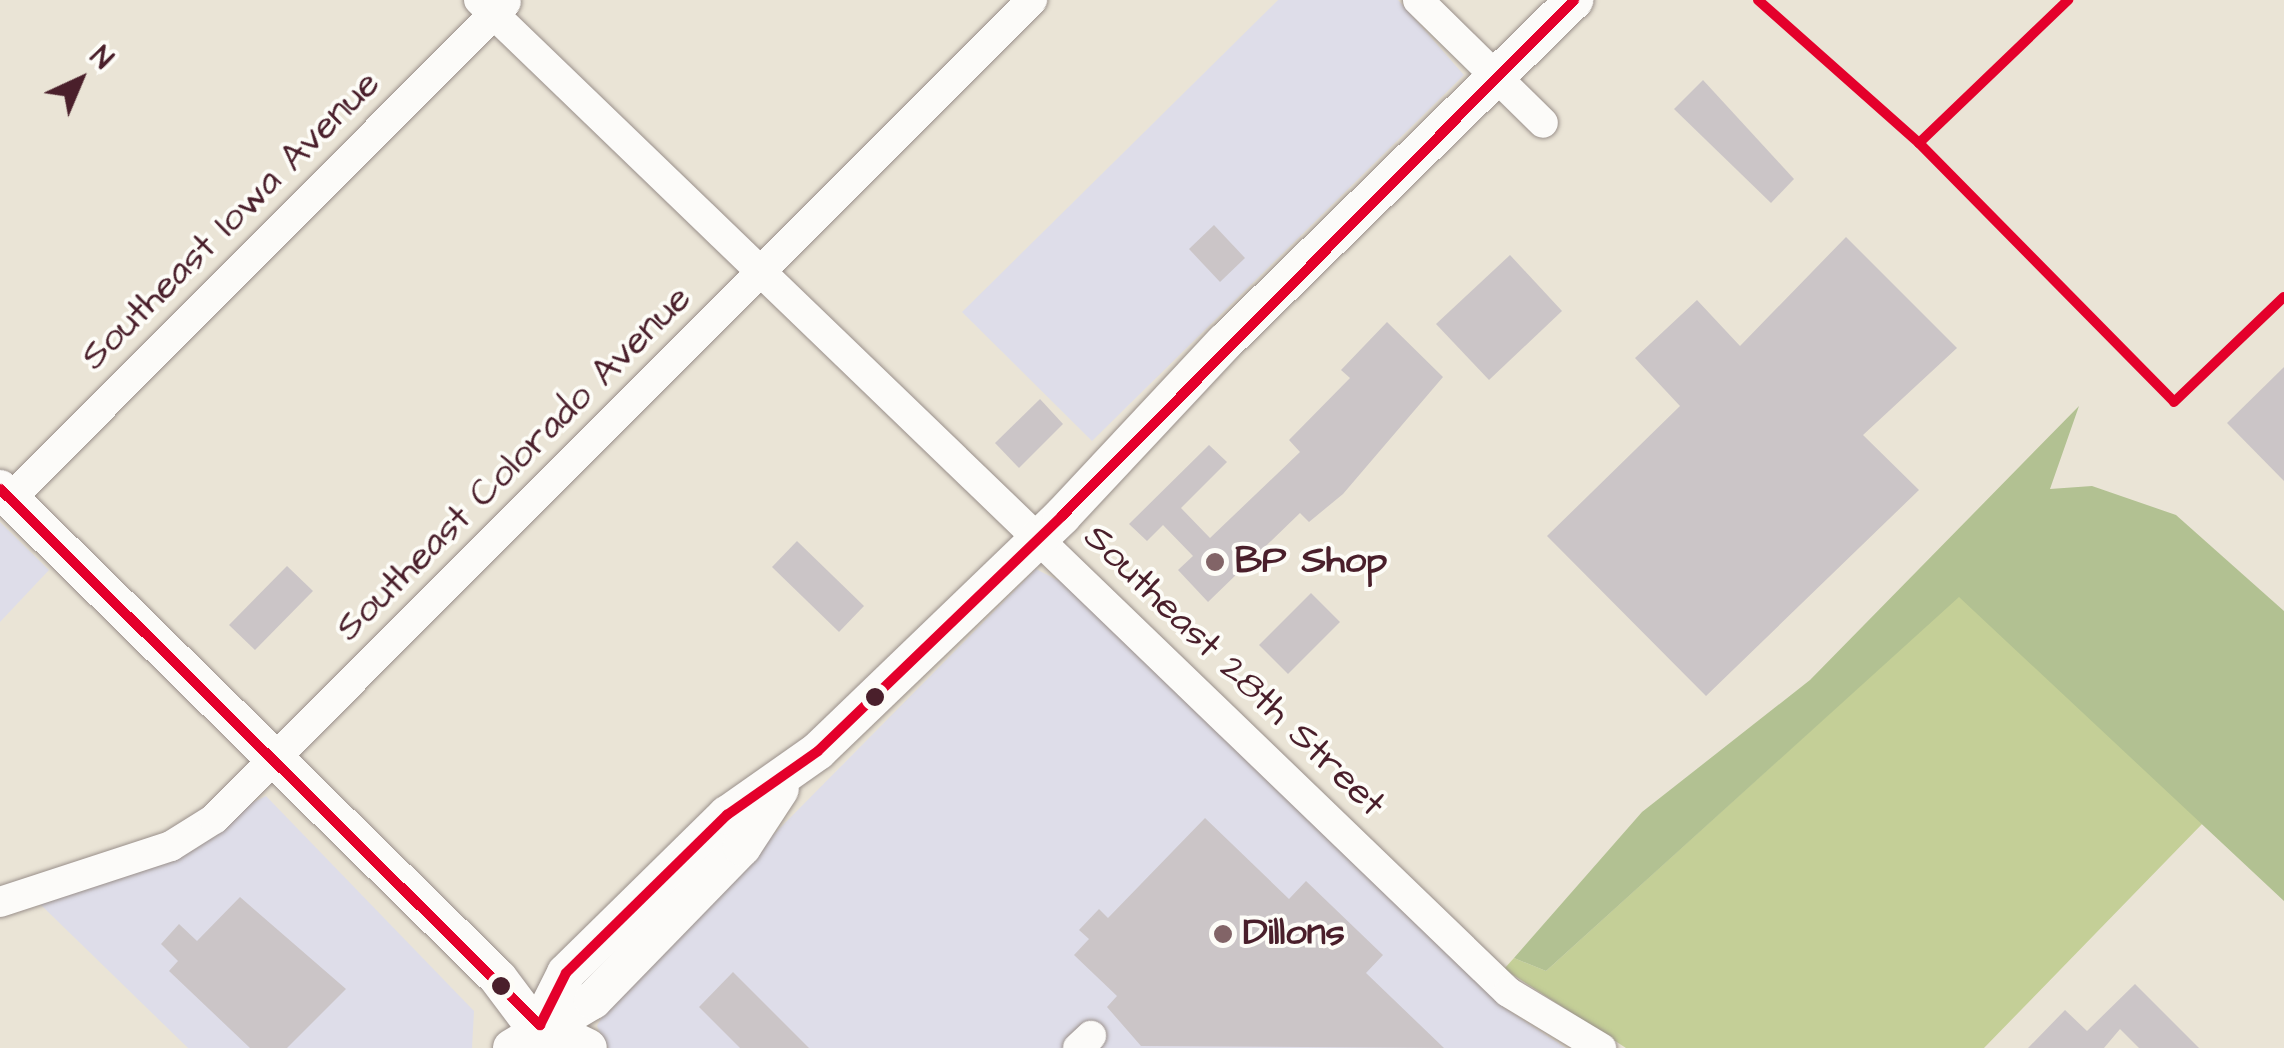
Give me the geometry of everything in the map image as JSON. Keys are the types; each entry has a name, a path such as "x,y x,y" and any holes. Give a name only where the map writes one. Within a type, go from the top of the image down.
{"main road":[{"path":"534,1040 593,1000 742,847 787,778 1039,535 1574,0"},
{"path":"5,494 275,758 534,1040 588,1048"}],"street":[{"name":"Southeast Colorado Avenue","path":"0,902 171,846 275,758 1032,0"},
{"path":"1418,0 1543,124"},
{"name":"Southeast 28th Street","path":"494,5 762,273 1039,535 1508,992 1601,1048"},
{"name":"Southeast Iowa Avenue","path":"5,494 494,5"}],"shaded area":[{"path":"1278,0 1398,0 1464,75 1092,441 962,312"},
{"path":"0,522 49,570 0,622"},
{"path":"1036,569 1067,585 1503,1007 1566,1048 608,1048 597,1026 613,997"},
{"path":"266,796 474,1011 472,1048 188,1048 40,904"}],"green space":[{"path":"2079,406 2050,489 2092,486 2176,515 2284,611 2284,901 1959,597 1546,971 1514,958 1642,812 1810,680"},
{"path":"1959,596 2203,823 1984,1048 1626,1048 1504,969 1514,958 1546,971"}],"building":[{"path":"1703,80 1794,179 1771,203 1674,109"},
{"path":"1214,225 1245,258 1220,282 1189,249"},
{"path":"1846,237 1957,348 1863,435 1919,490 1706,696 1547,536 1680,406 1635,358 1697,300 1740,346"},
{"path":"1510,255 1562,311 1489,380 1436,324"},
{"path":"1387,322 1443,377 1343,494 1309,522 1300,513 1208,602 1178,570 1193,556 1163,525 1147,541 1129,524 1209,445 1227,462 1181,508 1210,538 1300,452 1289,440 1350,378 1341,370"},
{"path":"2284,367 2284,481 2227,423"},
{"path":"1040,399 1063,424 1019,468 995,443"},
{"path":"797,541 864,606 839,632 772,567"},
{"path":"287,566 313,591 255,650 229,625"},
{"path":"1311,593 1340,622 1288,674 1259,645"},
{"name":"Dillons","path":"1205,818 1289,899 1306,881 1383,955 1366,973 1444,1048 1141,1046 1107,1007 1117,996 1074,955 1089,939 1079,930 1099,909 1108,918"},
{"path":"240,897 346,989 287,1048 250,1048 169,971 178,961 161,944 179,924 197,941"},
{"path":"733,972 809,1048 740,1048 699,1007"},
{"path":"2135,984 2199,1048 2139,1048 2120,1029 2104,1048 2028,1048 2065,1010 2087,1031"}],"transit line":[{"path":"540,1025 566,973 727,815 818,751 1062,516 1574,0"},
{"path":"1758,0 1919,143 2174,402 2284,297"},
{"path":"1919,143 2068,0"},
{"path":"0,489 540,1025"}],"place":[{"name":"BP Shop","path":"1215,562"},
{"name":"Dillons","path":"1223,934"}]}
